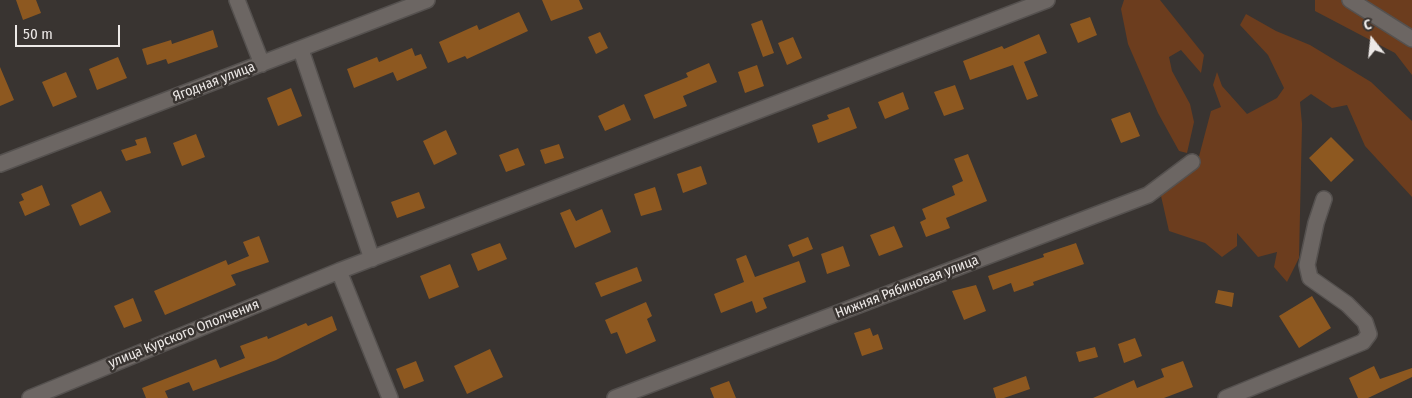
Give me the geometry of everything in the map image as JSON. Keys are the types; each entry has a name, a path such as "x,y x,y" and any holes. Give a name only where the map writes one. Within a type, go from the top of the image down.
{"street":[{"path":"237,0 262,64"},
{"name":"Ягодная улица","path":"0,164 427,0"},
{"name":"улица Курского Ополчения","path":"30,398 339,271 1047,0"},
{"path":"1350,0 1412,39"},
{"path":"301,50 372,259"},
{"name":"Нижняя Рябиновая улица","path":"615,398 1148,195 1192,162"},
{"path":"1226,398 1363,342 1369,334 1365,322 1347,304 1310,278 1307,265 1316,223 1324,199"},
{"path":"339,271 390,398"}],"shaded area":[{"path":"1124,0 1160,0 1204,55 1201,73 1181,50 1169,57 1172,71 1190,104 1194,122 1187,153 1179,151 1158,113 1128,44 1121,9"},
{"path":"1315,0 1412,0 1412,75 1395,53 1315,11"},
{"path":"1246,14 1276,31 1310,45 1371,82 1412,121 1412,197 1365,146 1347,105 1332,108 1311,94 1300,102 1302,124 1299,258 1287,282 1274,267 1277,252 1258,257 1237,233 1237,246 1222,257 1205,243 1169,231 1161,196 1167,189 1183,179 1197,164 1211,111 1221,107 1213,85 1217,72 1222,86 1247,114 1277,98 1284,88 1268,55 1240,25"}],"building":[{"path":"16,0 36,0 41,13 23,20"},
{"path":"542,0 579,0 583,9 551,21"},
{"path":"519,12 528,31 467,59 465,56 448,63 439,42 477,25 479,30"},
{"path":"1090,17 1097,35 1078,43 1070,24"},
{"path":"762,20 774,53 763,57 751,24"},
{"path":"213,30 218,47 168,64 166,59 147,65 142,49 171,40 172,44"},
{"path":"600,32 608,48 596,54 588,37"},
{"path":"1039,34 1047,53 1024,62 1038,96 1027,100 1013,65 970,80 963,61 1002,46 1004,49"},
{"path":"793,37 802,58 787,65 778,43"},
{"path":"412,48 415,56 421,54 427,68 397,81 393,72 354,88 347,69 377,57 379,62"},
{"path":"118,57 127,78 97,90 89,69"},
{"path":"709,63 717,82 683,96 687,106 654,119 644,95 688,77 686,73"},
{"path":"757,65 764,86 745,93 738,72"},
{"path":"0,67 14,100 0,106"},
{"path":"66,72 77,97 53,107 42,82"},
{"path":"955,85 964,109 944,116 934,92"},
{"path":"291,88 302,116 278,126 267,98"},
{"path":"903,92 909,109 885,119 878,102"},
{"path":"624,104 631,120 605,131 598,116"},
{"path":"849,107 857,128 818,143 812,125 829,119 827,115"},
{"path":"1130,112 1140,136 1121,143 1111,119"},
{"path":"446,130 457,154 434,165 423,141"},
{"path":"196,134 205,157 182,166 173,143"},
{"path":"146,137 151,153 126,161 121,150 137,145 135,140"},
{"path":"1331,137 1354,160 1331,182 1309,158"},
{"path":"559,144 564,158 545,164 540,150"},
{"path":"518,148 525,165 506,172 499,155"},
{"path":"968,154 987,201 946,218 950,228 926,237 920,222 926,219 922,209 955,195 952,186 963,181 954,159"},
{"path":"701,166 707,184 683,193 677,174"},
{"path":"42,185 50,205 25,216 19,202 24,200 21,194"},
{"path":"655,187 662,210 641,216 634,194"},
{"path":"101,191 111,212 80,226 71,205"},
{"path":"419,192 425,208 397,218 391,202"},
{"path":"570,209 576,221 602,209 611,232 575,248 560,213"},
{"path":"894,226 903,247 879,256 870,235"},
{"path":"259,236 269,262 231,275 236,285 165,315 154,291 226,260 228,265 249,256 243,242"},
{"path":"808,237 813,249 793,257 788,245"},
{"path":"500,243 507,259 478,271 471,254"},
{"path":"1076,243 1084,264 1033,282 1034,285 1014,292 1011,283 993,290 988,276 1044,257 1043,254"},
{"path":"843,246 850,266 827,274 821,254"},
{"path":"746,255 755,277 799,261 806,282 763,298 767,308 756,313 752,301 721,313 714,294 744,282 736,259"},
{"path":"450,264 459,287 429,299 420,276"},
{"path":"637,267 642,281 601,297 595,283"},
{"path":"976,285 986,311 964,320 952,291"},
{"path":"1218,290 1234,293 1232,307 1215,303"},
{"path":"1312,296 1331,328 1299,348 1279,316"},
{"path":"133,298 142,321 124,328 114,306"},
{"path":"646,302 652,316 647,319 656,341 626,354 617,332 611,334 605,320"},
{"path":"332,316 337,330 276,360 193,391 189,382 165,391 168,398 146,398 142,388 216,359 220,368 245,358 240,346 267,336 268,339 306,323 308,326"},
{"path":"870,328 873,336 878,334 883,349 862,356 854,333"},
{"path":"1135,338 1142,356 1124,363 1118,344"},
{"path":"1095,347 1098,357 1079,362 1076,352"},
{"path":"490,349 503,377 467,394 454,366"},
{"path":"416,361 424,381 404,389 396,369"},
{"path":"1183,361 1193,387 1164,398 1093,398 1134,380 1137,388 1164,377 1161,369"},
{"path":"1374,366 1380,379 1412,368 1412,377 1368,398 1358,398 1349,378"},
{"path":"1026,376 1030,389 1004,398 996,398 993,388"},
{"path":"729,381 736,398 714,398 710,388"}]}
